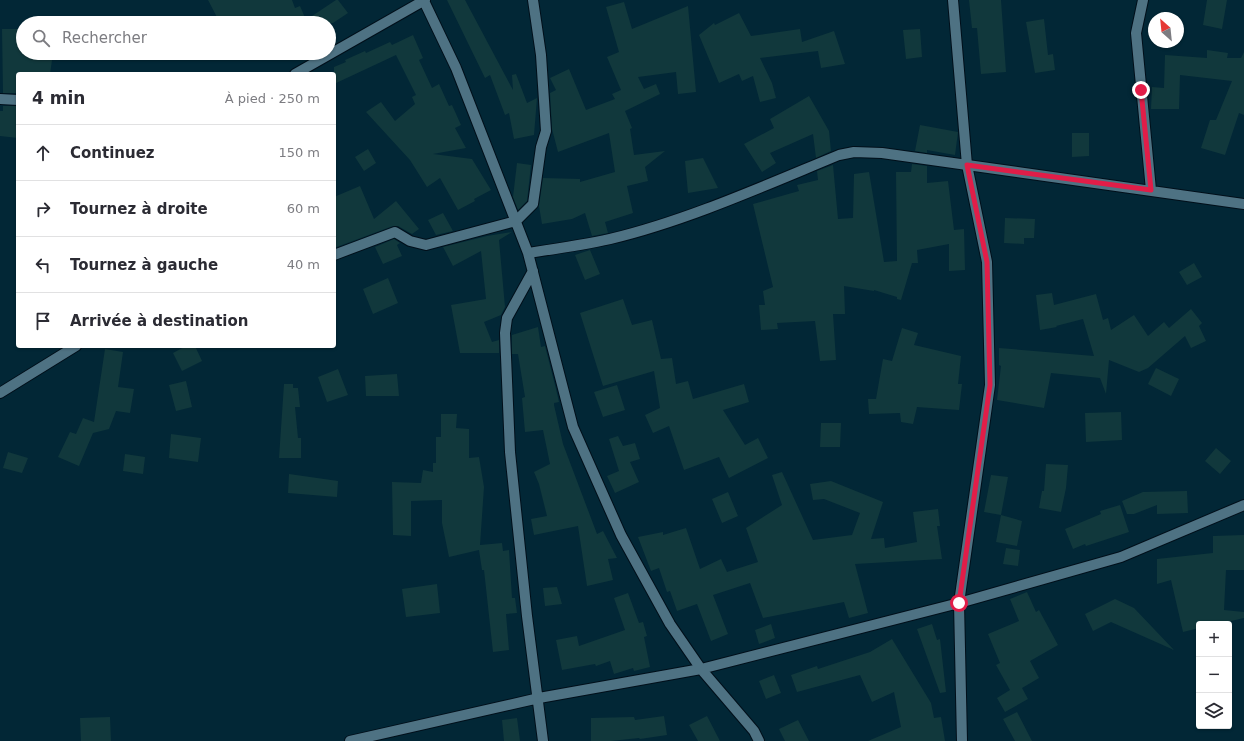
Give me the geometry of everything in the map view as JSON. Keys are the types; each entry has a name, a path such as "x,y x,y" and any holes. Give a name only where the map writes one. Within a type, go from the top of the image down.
{"street":[{"path":"336,51 425,0 456,68 528,253 577,438 621,536 670,624 701,669 754,731 759,741"},
{"path":"336,254 395,232 410,241 426,245 516,221 533,204 546,131 541,55 533,0"},
{"path":"953,0 967,165 987,262 990,385 959,603 962,741"},
{"path":"1143,0 1136,33 1151,190"},
{"path":"299,72 320,60"},
{"path":"0,99 16,100"},
{"path":"528,253 580,245 638,232 753,190 839,155 854,152 882,153 1244,204"},
{"path":"533,271 507,318 505,333 510,452 527,616 539,698 543,741"},
{"path":"0,393 73,348"},
{"path":"355,740 539,698 701,669 959,603 1121,557 1244,505"}],"building":[{"path":"208,0 292,0 295,8 300,6 304,16 216,16"},
{"path":"336,0 338,0 348,13 336,21 336,16 312,16"},
{"path":"447,0 465,0 513,90 512,75 516,74 527,103 537,98 534,135 514,139 509,113 505,115 490,75 485,78"},
{"path":"969,0 1001,0 1006,72 981,74 977,28 972,28"},
{"path":"1207,0 1227,0 1222,29 1203,25"},
{"path":"624,2 632,29 688,6 696,92 678,94 676,72 638,77 644,89 656,84 660,94 625,111 632,128 630,129 634,155 665,151 645,167 648,181 627,186 633,213 605,222 608,233 592,236 585,213 572,219 542,224 539,206 543,178 580,179 580,182 615,172 609,133 558,152 552,129 550,93 556,90 550,78 569,69 586,110 615,99 612,94 621,90 607,57 619,52 606,7"},
{"path":"739,13 751,36 800,29 802,42 834,31 845,64 821,68 818,51 760,58 772,83 776,98 760,102 753,76 742,81 739,74 719,83 699,35 714,23 715,25"},
{"path":"1044,19 1048,55 1053,54 1055,70 1035,73 1026,22"},
{"path":"2,29 16,29 16,60 52,60 50,72 16,72 16,93 3,93"},
{"path":"920,29 922,57 906,59 903,30"},
{"path":"413,35 423,58 419,60 432,88 439,84 449,106 452,105 461,125 455,128 466,148 433,154 472,159 491,190 458,210 440,178 427,187 410,160 366,112 381,102 395,121 415,104 412,97 416,95 396,55 336,83 336,72 334,72 334,67 365,51 366,53 390,42 392,45"},
{"path":"1207,50 1228,53 1227,58 1241,58 1244,52 1244,115 1239,113 1225,155 1201,148 1210,120 1216,120 1232,81 1180,75 1179,109 1151,109 1152,87 1164,88 1165,55 1207,58"},
{"path":"809,96 829,131 831,151 816,158 813,134 770,153 776,163 762,172 744,144 774,128 770,119"},
{"path":"3,106 16,106 16,138 0,136 0,111 3,111"},
{"path":"920,125 958,132 955,155 927,150 927,153 915,151"},
{"path":"1072,133 1089,133 1089,156 1072,157"},
{"path":"368,149 376,163 364,171 355,157"},
{"path":"703,158 718,188 688,193 685,161"},
{"path":"517,163 531,165 527,201 518,210 513,197"},
{"path":"912,164 927,166 927,183 948,181 954,230 964,229 965,270 949,271 949,244 917,250 918,263 912,263 901,300 897,299 897,297 874,290 844,286 845,314 833,314 836,360 820,361 815,321 777,323 778,329 761,330 759,305 765,305 763,291 773,287 753,204 799,191 797,185 818,180 817,171 833,165 838,219 853,218 854,174 869,172 884,262 897,261 896,172 911,172"},
{"path":"360,186 374,219 396,201 419,229 412,234 398,226 393,226 336,247 336,196"},
{"path":"443,213 453,231 436,235 428,220"},
{"path":"1005,218 1035,219 1034,238 1024,238 1024,244 1004,243"},
{"path":"512,232 499,240 505,307 501,315 484,322 492,342 499,340 499,353 460,353 451,305 486,299 481,251 453,266 443,247 487,236"},
{"path":"394,239 400,243 397,245 402,256 383,264 375,247"},
{"path":"590,250 600,274 585,280 575,255"},
{"path":"1194,263 1202,277 1187,285 1179,272"},
{"path":"388,278 398,303 373,314 363,289"},
{"path":"1052,293 1054,305 1096,294 1103,320 1108,318 1111,330 1134,315 1148,336 1164,322 1169,328 1191,309 1202,323 1199,326 1206,341 1191,348 1185,336 1148,368 1139,372 1109,360 1106,394 1100,378 1051,373 1044,408 997,400 1001,366 999,365 999,348 1094,356 1083,319 1056,326 1057,327 1040,330 1036,295"},
{"path":"623,299 632,325 652,320 661,359 672,358 676,384 688,381 693,399 744,384 749,402 723,410 745,445 758,438 768,458 729,478 719,457 684,470 669,426 653,433 645,415 660,408 654,371 603,386 580,313"},
{"path":"538,327 541,347 545,346 559,402 554,403 554,405 563,444 597,534 603,531 617,558 608,559 613,580 587,586 578,526 534,535 531,519 547,516 539,484 534,472 550,464 543,430 525,432 522,398 525,397 518,354 512,354 512,335"},
{"path":"902,328 918,333 914,345 961,356 958,384 962,384 959,410 917,407 913,424 901,422 900,413 869,414 868,399 876,399 883,359 892,361"},
{"path":"182,348 196,348 202,361 182,371 173,353"},
{"path":"105,349 123,352 118,387 134,389 130,413 116,411 109,429 93,433 79,466 58,457 70,432 76,434 83,418 94,422"},
{"path":"1156,368 1179,379 1171,396 1148,384"},
{"path":"338,369 348,395 327,402 318,377"},
{"path":"397,374 399,396 366,396 365,376"},
{"path":"186,381 192,407 176,411 169,385"},
{"path":"284,384 293,384 293,388 298,388 300,407 295,407 298,438 301,438 301,458 279,458"},
{"path":"617,385 625,410 603,417 594,392"},
{"path":"1121,412 1122,440 1086,442 1085,413"},
{"path":"441,414 457,414 456,428 469,429 469,458 479,457 484,487 480,545 502,543 503,551 509,550 512,598 515,598 517,613 506,614 509,650 493,652 484,570 482,570 479,550 449,557 442,523 442,500 411,501 411,536 393,535 392,482 421,483 423,470 433,472 433,463 436,463 436,437 441,437"},
{"path":"821,423 841,423 840,447 820,447"},
{"path":"171,434 201,438 198,462 169,458"},
{"path":"618,436 623,446 635,443 640,459 630,462 639,482 615,493 607,476 619,471 609,439"},
{"path":"1216,448 1231,461 1220,474 1205,461"},
{"path":"8,452 28,458 22,473 3,468"},
{"path":"125,454 145,457 143,474 123,471"},
{"path":"1046,464 1068,465 1066,488 1061,512 1039,508 1042,491 1044,491"},
{"path":"782,472 813,540 852,535 860,513 824,499 813,500 810,484 831,481 883,502 871,539 884,538 885,548 917,542 913,512 938,509 940,526 937,526 942,559 855,564 868,613 849,618 844,602 763,618 750,583 713,595 728,634 711,641 697,604 677,611 670,591 667,592 659,568 651,571 638,537 663,532 663,535 686,528 700,569 721,559 727,572 758,562 746,528 782,505 772,475"},
{"path":"289,474 338,481 337,497 288,493"},
{"path":"991,475 1008,477 1001,515 984,512"},
{"path":"1187,491 1188,513 1157,514 1157,505 1134,514 1127,514 1122,501 1143,492"},
{"path":"728,492 738,516 722,523 712,499"},
{"path":"1120,505 1129,532 1086,546 1085,544 1073,549 1065,529 1101,514 1100,511"},
{"path":"1001,515 1022,521 1017,546 996,542"},
{"path":"1244,535 1244,570 1226,570 1224,610 1244,612 1244,618 1231,621 1196,621 1196,629 1183,632 1171,580 1157,584 1157,559 1213,553 1213,536"},
{"path":"1006,548 1020,550 1018,566 1003,564"},
{"path":"437,584 440,613 406,617 402,589"},
{"path":"557,587 562,604 545,606 543,588"},
{"path":"1027,592 1036,612 1039,610 1058,645 1030,661 1039,678 1022,688 1028,699 1005,712 997,698 1010,690 996,665 1000,663 988,634 1019,621 1010,599"},
{"path":"628,593 639,623 643,622 647,636 644,637 650,667 634,671 633,668 614,674 610,661 596,666 595,664 562,670 556,640 577,636 579,646 625,630 614,598"},
{"path":"1115,599 1134,608 1174,650 1111,622 1093,631 1085,614"},
{"path":"771,624 775,638 759,644 755,630"},
{"path":"932,624 937,640 940,639 946,692 940,693 917,629"},
{"path":"892,639 931,703 934,718 941,717 945,741 868,741 901,727 894,692 872,702 860,675 797,692 791,675 817,666 818,669 870,652"},
{"path":"774,675 781,693 766,699 759,681"},
{"path":"1017,712 1032,741 1015,741 1003,719"},
{"path":"664,716 667,735 640,739 591,741 591,718 634,717 635,720"},
{"path":"707,716 720,741 698,741 689,725"},
{"path":"110,717 111,741 81,741 80,718"},
{"path":"517,718 520,741 504,741 502,720"},
{"path":"798,720 809,741 785,741 779,729"}],"route":[{"path":"959,603 990,385 987,262 967,165 1151,190 1141,90"}]}
